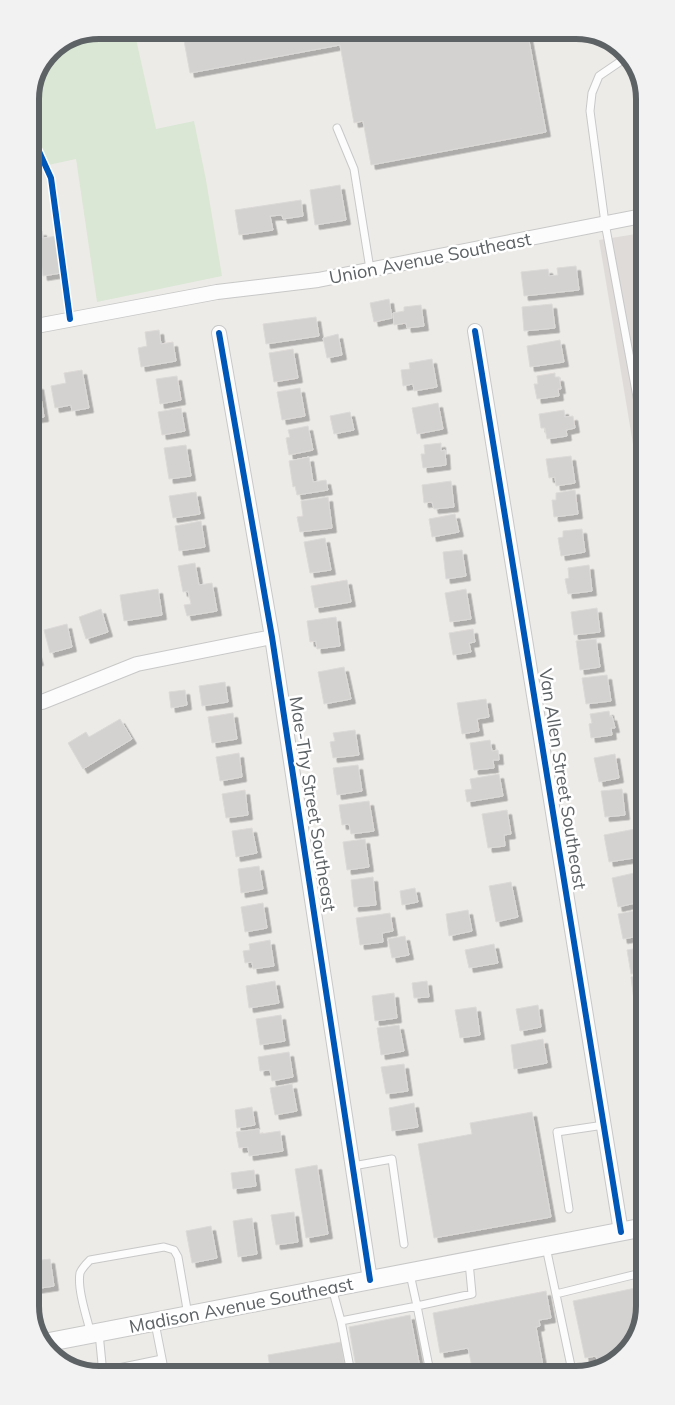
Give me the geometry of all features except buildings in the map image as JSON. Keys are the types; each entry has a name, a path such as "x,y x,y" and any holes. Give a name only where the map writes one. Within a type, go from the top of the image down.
{"street":[{"name":"Union Avenue Southeast","path":"39,325 217,292 318,280 636,217"},
{"name":"Van Allen Street Southeast","path":"475,331 622,1232"},
{"name":"Mae-Thy Street Southeast","path":"219,333 272,637 370,1280"},
{"path":"39,703 137,664 272,637"},
{"name":"Madison Avenue Southeast","path":"52,1343 636,1229"}],"lane":[{"path":"623,61 599,76 592,93 590,111 605,224 636,392"},
{"path":"337,128 354,170 370,269"},
{"path":"568,1208 557,1132 604,1125"},
{"path":"353,1166 392,1159 404,1244"},
{"path":"546,1246 571,1366"},
{"path":"102,1366 95,1334 80,1286 80,1274 83,1267 90,1260 164,1247 174,1250 178,1257 188,1316"},
{"path":"341,1320 472,1294 469,1261"},
{"path":"410,1272 429,1366"},
{"path":"556,1294 636,1274"},
{"path":"332,1288 341,1320 350,1366"},
{"path":"154,1322 163,1366"},
{"path":"133,1366 162,1359"}],"shaded area":[{"path":"636,234 636,462 599,240"}],"green space":[{"path":"91,39 136,39 156,129 194,121 222,276 97,302 76,159 39,167 39,95 45,72 59,54 79,42"}],"cycle path":[{"path":"39,151 51,178 70,319"},
{"path":"475,331 621,1232"},
{"path":"219,333 272,637 370,1280"}]}
